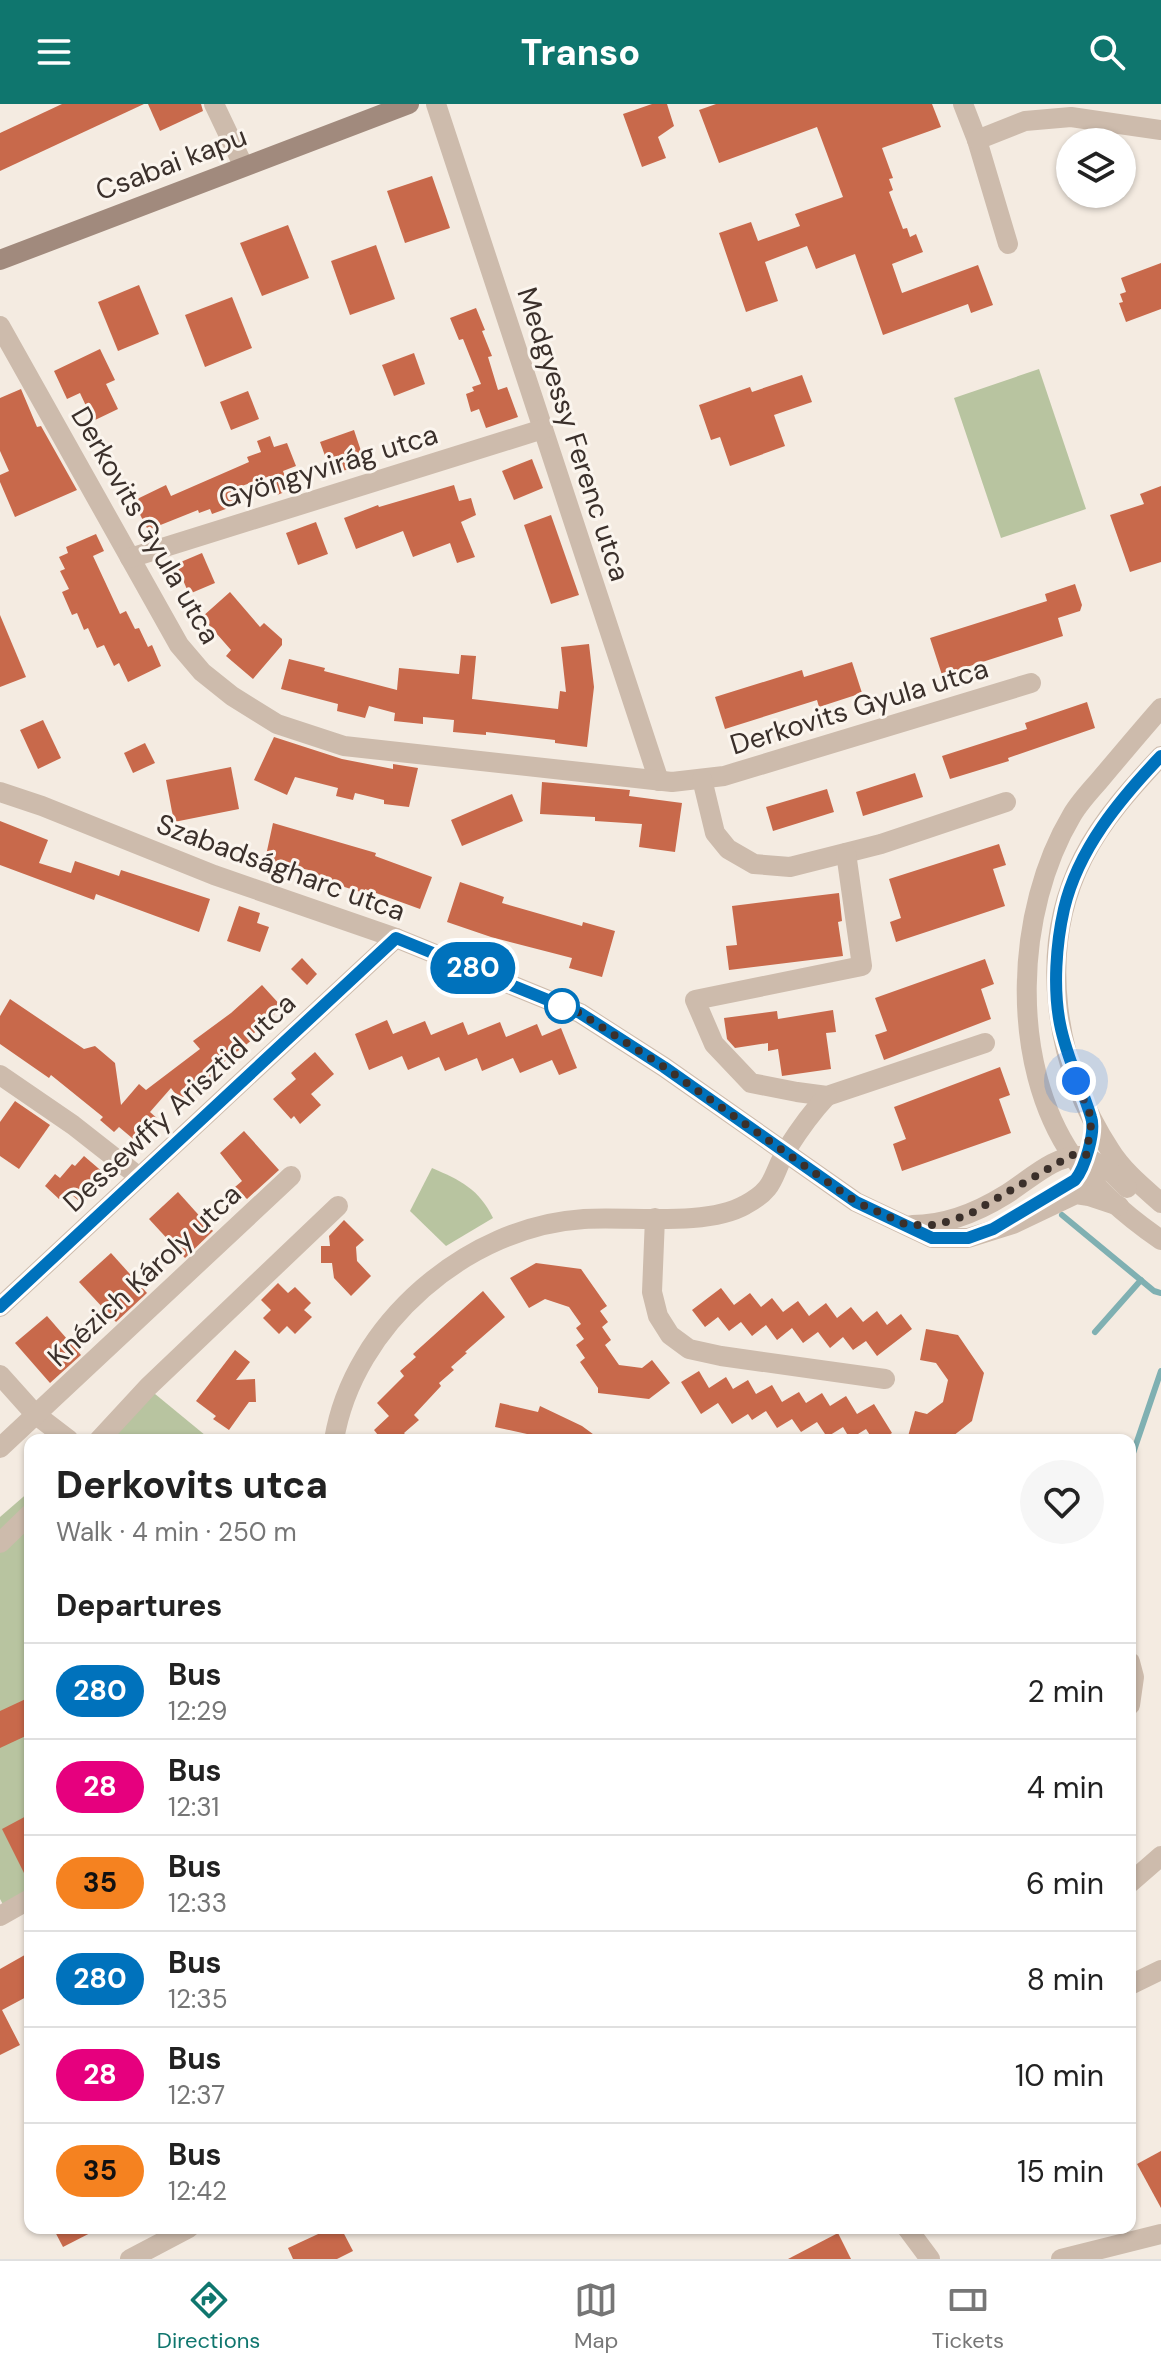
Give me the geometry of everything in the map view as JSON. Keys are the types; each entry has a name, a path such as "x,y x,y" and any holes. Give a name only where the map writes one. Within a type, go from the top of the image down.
{"street":[{"path":"214,104 243,165"},
{"name":"Csabai kapu","path":"0,260 409,104"},
{"name":"Medgyessy Ferenc utca","path":"436,104 659,781"},
{"path":"963,104 1008,244"},
{"path":"977,140 1025,121 1071,117 1161,130"},
{"name":"Derkovits Gyula utca","path":"0,326 179,645 202,672 232,696 277,724 344,746 659,781 702,779 724,776 1031,683"},
{"name":"Gyöngyvirág utca","path":"130,558 543,429"},
{"path":"1161,708 1073,812 1044,874 1033,913 1029,950 1029,1024 1035,1067 1050,1112 1080,1160 1119,1206 1137,1224 1161,1240"},
{"path":"1161,756 1099,830 1082,859 1062,917 1057,970 1059,1020 1068,1060 1092,1119 1111,1153 1137,1183 1161,1203"},
{"name":"Derkovits Gyula utca","path":"702,779 715,833 728,849 754,864 790,867 881,844 1006,802"},
{"name":"Szabadságharc utca","path":"0,792 214,875 396,938 580,1013 664,1067 856,1202 932,1238 968,1238 1013,1224 1076,1194 1119,1206"},
{"path":"846,853 862,966 695,1000 714,1044 751,1083 827,1096 985,1043"},
{"name":"Dessewffy Arisztid utca","path":"0,1307 396,938"},
{"path":"0,1075 73,1125 138,1176"},
{"path":"335,1434 349,1389 373,1344 403,1308 461,1259 497,1239 543,1225 581,1219 722,1215 744,1206 767,1191 785,1152 827,1096"},
{"path":"1080,1160 1092,1119"},
{"path":"1080,1160 1113,1174 1137,1199 1161,1216"},
{"name":"Szabadságharc utca","path":"907,1225 936,1225 968,1215 1080,1160"},
{"name":"Szabadságharc utca","path":"993,1229 1075,1180 1080,1160"},
{"name":"Knézich Károly utca","path":"0,1448 291,1176"},
{"path":"105,1434 148,1387 338,1206"},
{"path":"655,1218 652,1292 658,1316 670,1335 689,1349 885,1379"},
{"path":"0,1375 35,1414 61,1434"},
{"path":"0,1543 24,1520"},
{"path":"1136,1878 1161,1856"},
{"path":"0,1916 24,1902"},
{"path":"1136,1982 1161,1970"},
{"path":"130,2259 178,2234"},
{"path":"911,2234 930,2259"},
{"path":"1061,2259 1161,2234"}],"green space":[{"path":"1039,369 1086,509 1001,538 954,398"},
{"path":"432,1168 468,1187 482,1200 493,1218 446,1246 410,1211"},
{"path":"149,1389 204,1434 97,1434"},
{"path":"24,1496 24,1902 7,1912 0,1899 0,1517"}],"building":[{"path":"62,104 144,104 0,171 0,133"},
{"path":"148,104 201,104 203,111 160,131"},
{"path":"652,104 667,104 674,126 658,137 666,158 642,167 623,114"},
{"path":"716,104 932,104 941,127 882,148 893,178 889,179 893,190 889,192 903,229 907,228 910,237 916,234 923,252 892,264 902,293 978,265 993,305 971,313 968,304 883,335 855,254 816,269 807,246 765,262 778,301 746,312 719,233 751,222 758,241 800,226 795,214 843,197 817,127 719,163 699,110"},
{"path":"432,176 450,228 405,243 387,191"},
{"path":"288,225 309,278 262,296 240,243"},
{"path":"376,245 395,299 350,315 331,261"},
{"path":"1161,263 1161,309 1126,322 1119,303 1123,302 1120,294 1126,292 1121,278"},
{"path":"139,285 159,334 118,351 98,302"},
{"path":"232,297 252,348 205,367 185,315"},
{"path":"476,308 492,356 488,357 498,390 507,387 518,417 486,428 479,409 471,412 466,394 474,391 472,387 481,384 463,339 459,340 450,318"},
{"path":"100,349 115,380 106,384 118,409 93,421 80,393 67,399 54,371"},
{"path":"414,353 425,384 394,396 382,365"},
{"path":"802,375 812,402 774,415 785,446 730,466 720,437 711,440 699,405 750,387 752,392"},
{"path":"21,389 37,427 41,426 77,490 15,517 0,482 0,475 9,471 0,451 0,398"},
{"path":"248,391 259,419 231,430 220,402"},
{"path":"354,430 365,463 332,475 320,442"},
{"path":"270,436 274,447 287,443 296,466 283,471 290,490 277,495 270,476 236,488 242,503 212,514 210,509 199,513 198,510 148,530 133,501 166,485 171,496 249,462 247,457 261,452 257,441"},
{"path":"532,459 543,488 514,500 502,471"},
{"path":"454,485 459,501 471,498 476,515 461,522 475,557 457,563 450,543 413,557 403,531 356,549 344,518 378,505"},
{"path":"1161,486 1161,562 1130,572 1110,515 1144,504 1140,494"},
{"path":"551,515 579,595 551,604 524,525"},
{"path":"316,522 328,554 298,565 286,533"},
{"path":"96,534 104,551 93,556 120,614 126,611 148,647 152,645 161,666 128,682 119,663 114,666 104,645 97,648 77,613 72,615 62,592 69,589 60,571 65,569 59,557 68,553 66,547"},
{"path":"202,553 215,583 189,594 176,564"},
{"path":"1075,584 1082,605 1080,611 1058,618 1063,636 942,675 930,638 1047,601 1045,594"},
{"path":"230,592 260,627 264,623 282,639 282,645 253,679 226,656 231,650 202,617"},
{"path":"0,615 26,677 0,687"},
{"path":"589,644 594,687 587,747 486,732 486,735 453,732 454,720 423,717 423,724 394,721 395,713 369,706 365,718 337,711 338,704 281,689 289,659 397,690 399,668 459,674 461,655 476,656 472,699 558,709 560,691 566,692 561,647"},
{"path":"852,662 862,693 819,707 817,700 725,729 715,697 802,670 804,677"},
{"path":"1087,702 1095,728 1008,758 1009,761 950,779 942,756 1027,729 1025,723"},
{"path":"43,720 61,758 38,769 20,730"},
{"path":"274,737 342,759 393,769 393,764 418,768 409,807 384,804 384,800 355,793 353,800 336,796 338,788 295,777 287,795 254,780"},
{"path":"145,743 155,763 133,773 124,753"},
{"path":"231,767 239,809 174,822 166,780"},
{"path":"915,773 923,797 863,816 856,792"},
{"path":"542,782 630,790 629,796 682,803 675,852 639,847 642,824 540,814"},
{"path":"827,789 834,812 773,831 766,807"},
{"path":"512,794 523,821 462,846 451,820"},
{"path":"0,821 48,840 39,863 71,873 75,861 119,876 121,870 210,899 199,932 96,894 94,900 0,865"},
{"path":"273,823 376,853 375,856 432,877 420,909 365,889 364,893 312,877 313,871 265,860"},
{"path":"999,844 1006,865 993,869 1005,906 896,942 890,922 901,918 889,879"},
{"path":"460,882 504,897 502,903 582,926 583,922 615,931 602,977 569,968 572,958 447,922"},
{"path":"839,893 842,921 838,922 843,956 729,970 726,946 737,945 732,906"},
{"path":"239,906 260,913 257,923 269,927 260,952 227,941"},
{"path":"302,958 317,974 307,985 291,969"},
{"path":"985,959 994,984 981,989 991,1019 884,1060 875,1035 887,1031 875,998"},
{"path":"262,985 282,1007 250,1037 252,1040 180,1100 171,1088 150,1112 159,1120 138,1143 119,1127 114,1132 100,1120 103,1117 51,1075 49,1078 0,1044 0,1016 10,999 84,1049 95,1046 115,1063 121,1105 139,1084 146,1090 200,1049 193,1041"},
{"path":"833,1010 836,1032 826,1033 831,1069 782,1076 778,1049 768,1051 768,1043 735,1048 727,1039 724,1018 777,1011 778,1019"},
{"path":"387,1020 393,1034 425,1021 431,1035 463,1022 468,1035 500,1022 506,1037 537,1024 542,1036 561,1028 577,1068 559,1075 552,1060 520,1073 513,1058 482,1071 477,1058 445,1071 439,1057 408,1070 402,1056 369,1070 355,1034"},
{"path":"315,1052 334,1074 311,1094 321,1105 300,1124 294,1116 291,1119 273,1099 296,1079 291,1073"},
{"path":"1000,1067 1010,1095 999,1099 1011,1133 902,1171 893,1144 906,1139 894,1107"},
{"path":"15,1101 50,1125 19,1169 0,1156 0,1122"},
{"path":"244,1131 279,1170 247,1199 235,1187 242,1181 220,1153"},
{"path":"84,1156 105,1174 78,1200 67,1191 59,1199 45,1186 55,1174 60,1178"},
{"path":"178,1192 213,1231 185,1258 149,1219"},
{"path":"344,1220 364,1240 356,1247 357,1261 371,1276 351,1296 334,1278 332,1263 321,1263 321,1246 330,1246 329,1236"},
{"path":"111,1253 147,1293 116,1322 79,1282"},
{"path":"536,1263 581,1269 607,1306 600,1311 608,1322 602,1327 611,1340 605,1345 619,1365 642,1368 652,1360 670,1383 649,1399 598,1393 598,1388 580,1362 585,1358 576,1345 584,1339 576,1328 581,1324 569,1307 545,1299 529,1308 510,1278"},
{"path":"278,1283 288,1293 295,1287 311,1303 304,1310 312,1317 295,1334 287,1326 279,1334 263,1318 271,1310 261,1300"},
{"path":"721,1288 734,1305 750,1293 761,1307 772,1298 783,1312 798,1301 809,1316 826,1303 837,1318 851,1307 863,1322 877,1311 887,1325 901,1314 912,1329 877,1356 866,1341 853,1350 843,1337 830,1348 818,1332 803,1343 792,1328 777,1340 766,1325 752,1336 741,1322 729,1331 718,1317 705,1327 692,1310"},
{"path":"483,1291 505,1317 451,1367 454,1370 439,1383 441,1386 414,1415 419,1420 405,1434 377,1434 374,1430 389,1416 377,1403 404,1376 400,1371 416,1357 413,1354"},
{"path":"47,1316 81,1355 50,1383 15,1343"},
{"path":"926,1329 958,1335 984,1373 972,1421 956,1434 909,1434 915,1411 927,1414 943,1402 948,1380 936,1363 920,1360"},
{"path":"235,1350 250,1362 236,1380 255,1379 256,1402 249,1402 229,1430 196,1401"},
{"path":"699,1371 709,1388 726,1377 733,1389 748,1380 756,1394 772,1385 782,1402 799,1392 806,1403 822,1393 830,1406 846,1396 857,1414 874,1404 892,1433 869,1434 866,1429 858,1434 847,1434 843,1427 832,1434 825,1434 817,1422 801,1432 792,1419 777,1428 766,1411 752,1420 748,1414 732,1424 718,1403 701,1414 681,1382"},
{"path":"500,1403 538,1412 540,1406 593,1434 527,1434 495,1427"},
{"path":"24,1700 24,1737 0,1748 0,1711"},
{"path":"24,1817 24,1873 2,1829"},
{"path":"24,1955 24,1998 2,2010 20,2045 0,2055 0,1969"},
{"path":"1161,2151 1161,2208 1137,2164"},
{"path":"56,2234 88,2234 63,2247"},
{"path":"318,2234 344,2234 353,2251 337,2259 293,2259 288,2248"},
{"path":"838,2234 851,2259 788,2259"}],"waterway":[{"path":"1062,1215 1154,1291 1161,1293"},
{"path":"1095,1332 1141,1280"},
{"path":"1136,1444 1161,1371"}],"bus line":[{"name":"280","path":"0,1307 396,938 580,1013 664,1067 856,1202 932,1238 968,1238 993,1229 1075,1180 1083,1169 1092,1119 1068,1060 1059,1020 1057,970 1060,928 1082,859 1099,830 1161,756"}],"route":[{"path":"562,1006 557,1003 580,1013 664,1067 856,1202 907,1225 936,1225 968,1215 1072,1155 1086,1156 1092,1119 1076,1081"}]}
